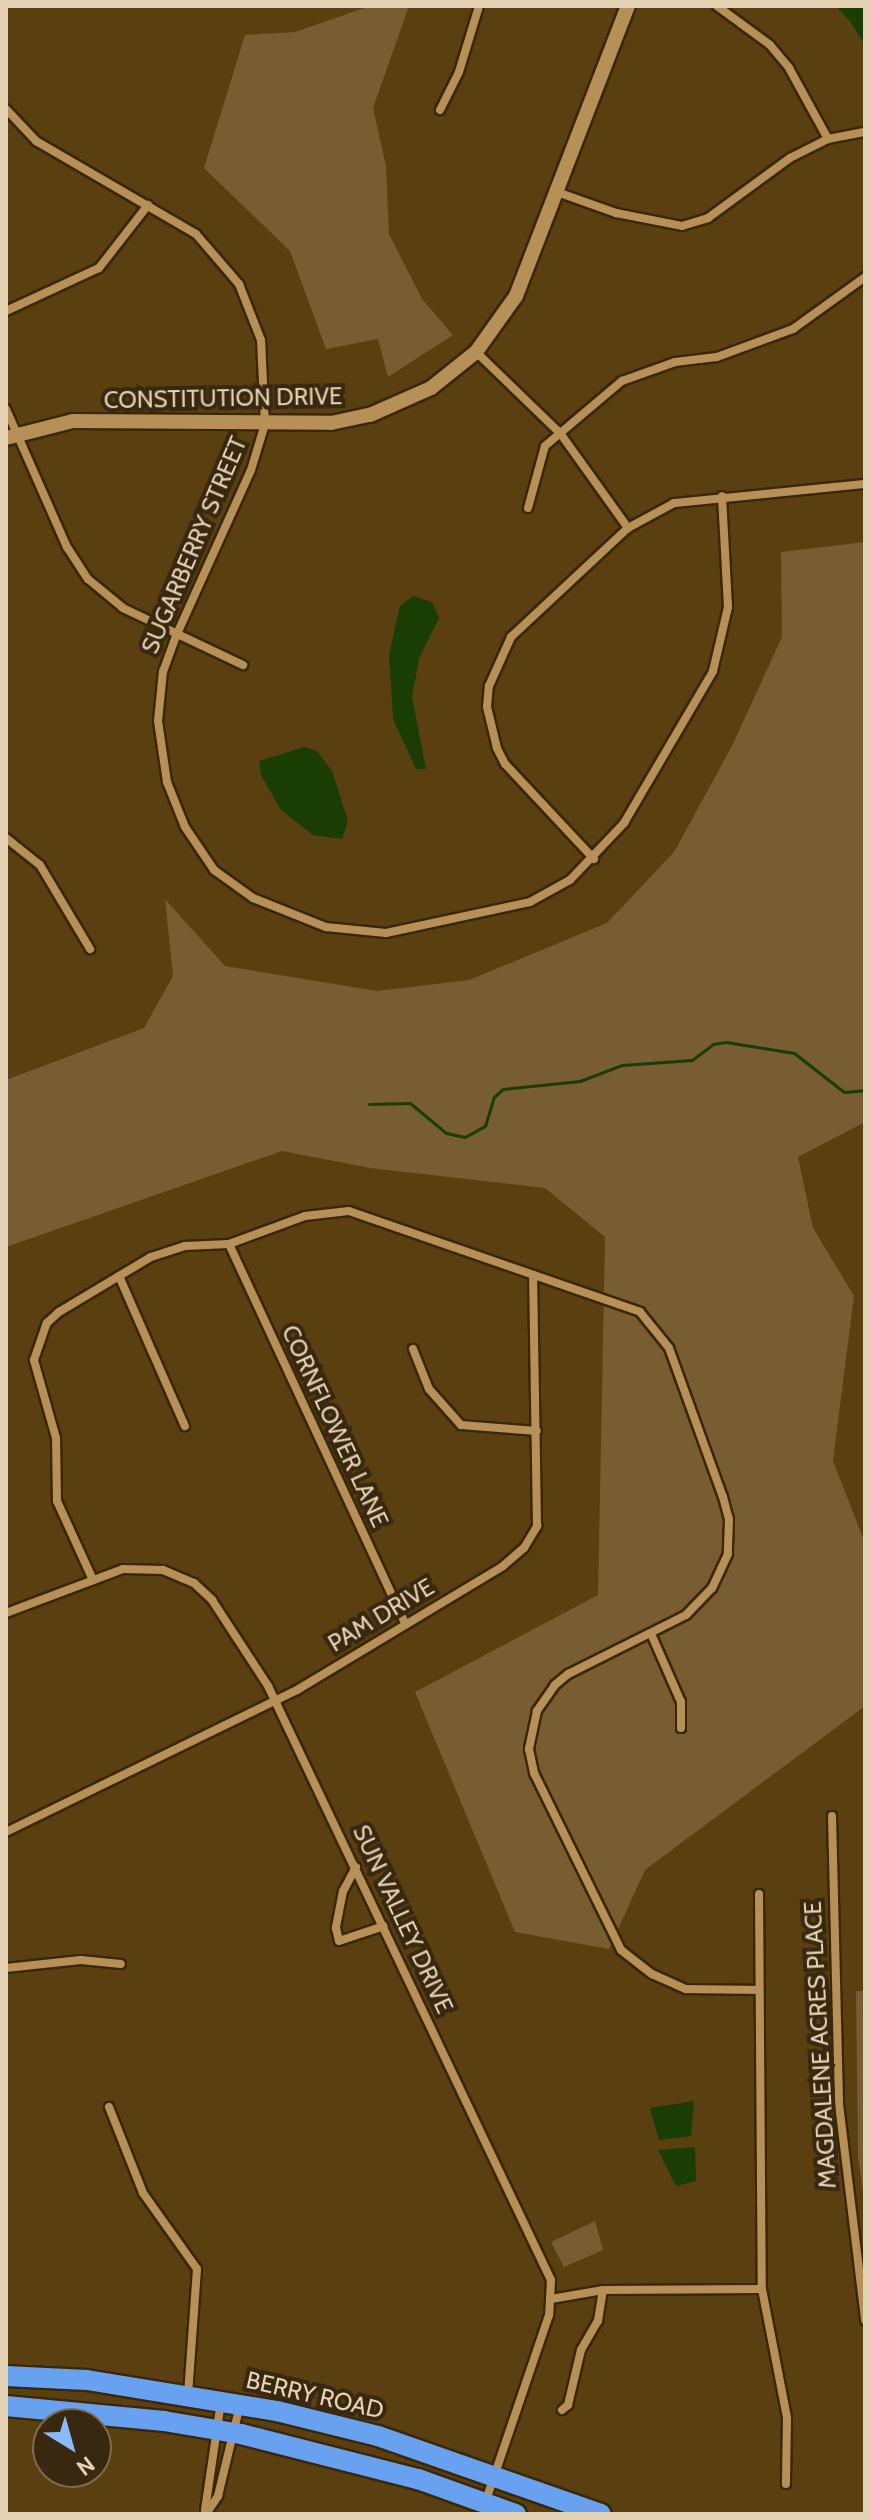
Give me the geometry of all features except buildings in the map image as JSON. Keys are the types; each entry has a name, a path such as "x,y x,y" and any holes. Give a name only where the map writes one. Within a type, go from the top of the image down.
{"highway":[{"name":"BERRY ROAD","path":"6,2376 188,2394 378,2436 601,2514"},
{"path":"6,2406 226,2432 418,2479 516,2514"}],"street":[{"path":"440,110 459,72 479,6"},
{"name":"CONSTITUTION DRIVE","path":"11,436 73,421 331,423 370,415 431,388 476,352 516,296 628,6"},
{"path":"717,6 770,45 789,68 828,139"},
{"name":"SUGARBERRY STREET","path":"6,109 36,141 196,234 239,284 261,340 265,424 251,470 176,636 159,694 159,750 167,782 185,827 214,870 253,898 326,927 386,933 530,902 570,880 594,859 624,823 670,745 721,647 728,607 722,496"},
{"path":"557,192 616,213 682,226 708,218 790,158 828,139 865,132"},
{"path":"6,311 99,268 148,205"},
{"path":"528,508 540,457 560,433 622,381 675,362 717,357 793,329 865,277"},
{"path":"476,352 560,433 628,528"},
{"path":"6,409 11,436 78,566 102,594 176,636 243,665"},
{"path":"594,859 505,764 490,728 489,686 511,637 628,528 674,503 865,484"},
{"path":"6,838 40,865 90,949"},
{"path":"93,1580 57,1501 56,1438 34,1360 47,1323 119,1276 185,1246 229,1244 305,1216 349,1211 576,1287 652,1321 669,1348 729,1519 728,1554 712,1588 686,1615 652,1636 568,1674 555,1685 537,1711 529,1749 534,1773 621,1950 652,1974 686,1989 758,1990"},
{"name":"CORNFLOWER LANE","path":"229,1244 405,1624"},
{"name":"PAM DRIVE","path":"6,1832 275,1700 405,1624 524,1548 537,1526 533,1275"},
{"path":"119,1276 185,1426"},
{"path":"413,1349 429,1389 461,1425 537,1431"},
{"name":"SUN VALLEY DRIVE","path":"6,1613 93,1580 139,1568 163,1570 194,1583 246,1646 532,2232 551,2280 551,2299 485,2503"},
{"path":"652,1636 681,1702 681,1728"},
{"name":"MAGDALENE ACRES PLACE","path":"832,1816 839,2104 865,2320"},
{"path":"356,1867 343,1891 336,1928 339,1941 384,1926"},
{"path":"759,1894 762,2289 787,2418 786,2484"},
{"path":"6,1968 81,1960 121,1964"},
{"path":"109,2107 143,2193 197,2269 188,2394"},
{"path":"551,2299 603,2290 762,2289"},
{"path":"562,2410 568,2405 581,2350 598,2321 603,2290"},
{"path":"205,2514 218,2496 230,2402"},
{"path":"205,2514 226,2432 230,2402"}],"shaded area":[{"path":"370,6 409,6 373,108 386,166 389,234 422,299 453,335 388,377 378,339 326,349 290,251 204,168 245,35 295,32"},
{"path":"836,6 865,6 865,45 849,20"},
{"path":"865,542 865,1122 798,1157 813,1228 854,1296 833,1461 865,1543 865,1706 645,1870 609,1949 515,1932 415,1692 598,1595 605,1237 545,1188 370,1168 282,1151 6,1247 6,1080 144,1028 173,976 165,899 225,966 377,991 469,980 607,923 674,852 732,746 782,637 781,552"},
{"path":"413,596 432,602 439,618 419,659 412,697 426,769 416,769 393,719 389,655 400,606"},
{"path":"304,747 317,751 332,771 348,821 342,839 313,835 281,810 261,775 259,761"},
{"path":"856,1991 865,1991 865,2204 858,2158"},
{"path":"694,2101 691,2136 659,2140 650,2108"},
{"path":"695,2147 696,2181 676,2186 658,2150"},
{"path":"595,2221 603,2250 564,2267 551,2242"}],"waterway":[{"path":"369,1104 410,1103 446,1133 465,1137 485,1126 494,1097 503,1089 580,1081 622,1065 692,1060 713,1044 726,1042 794,1053 844,1092 865,1090"}]}
